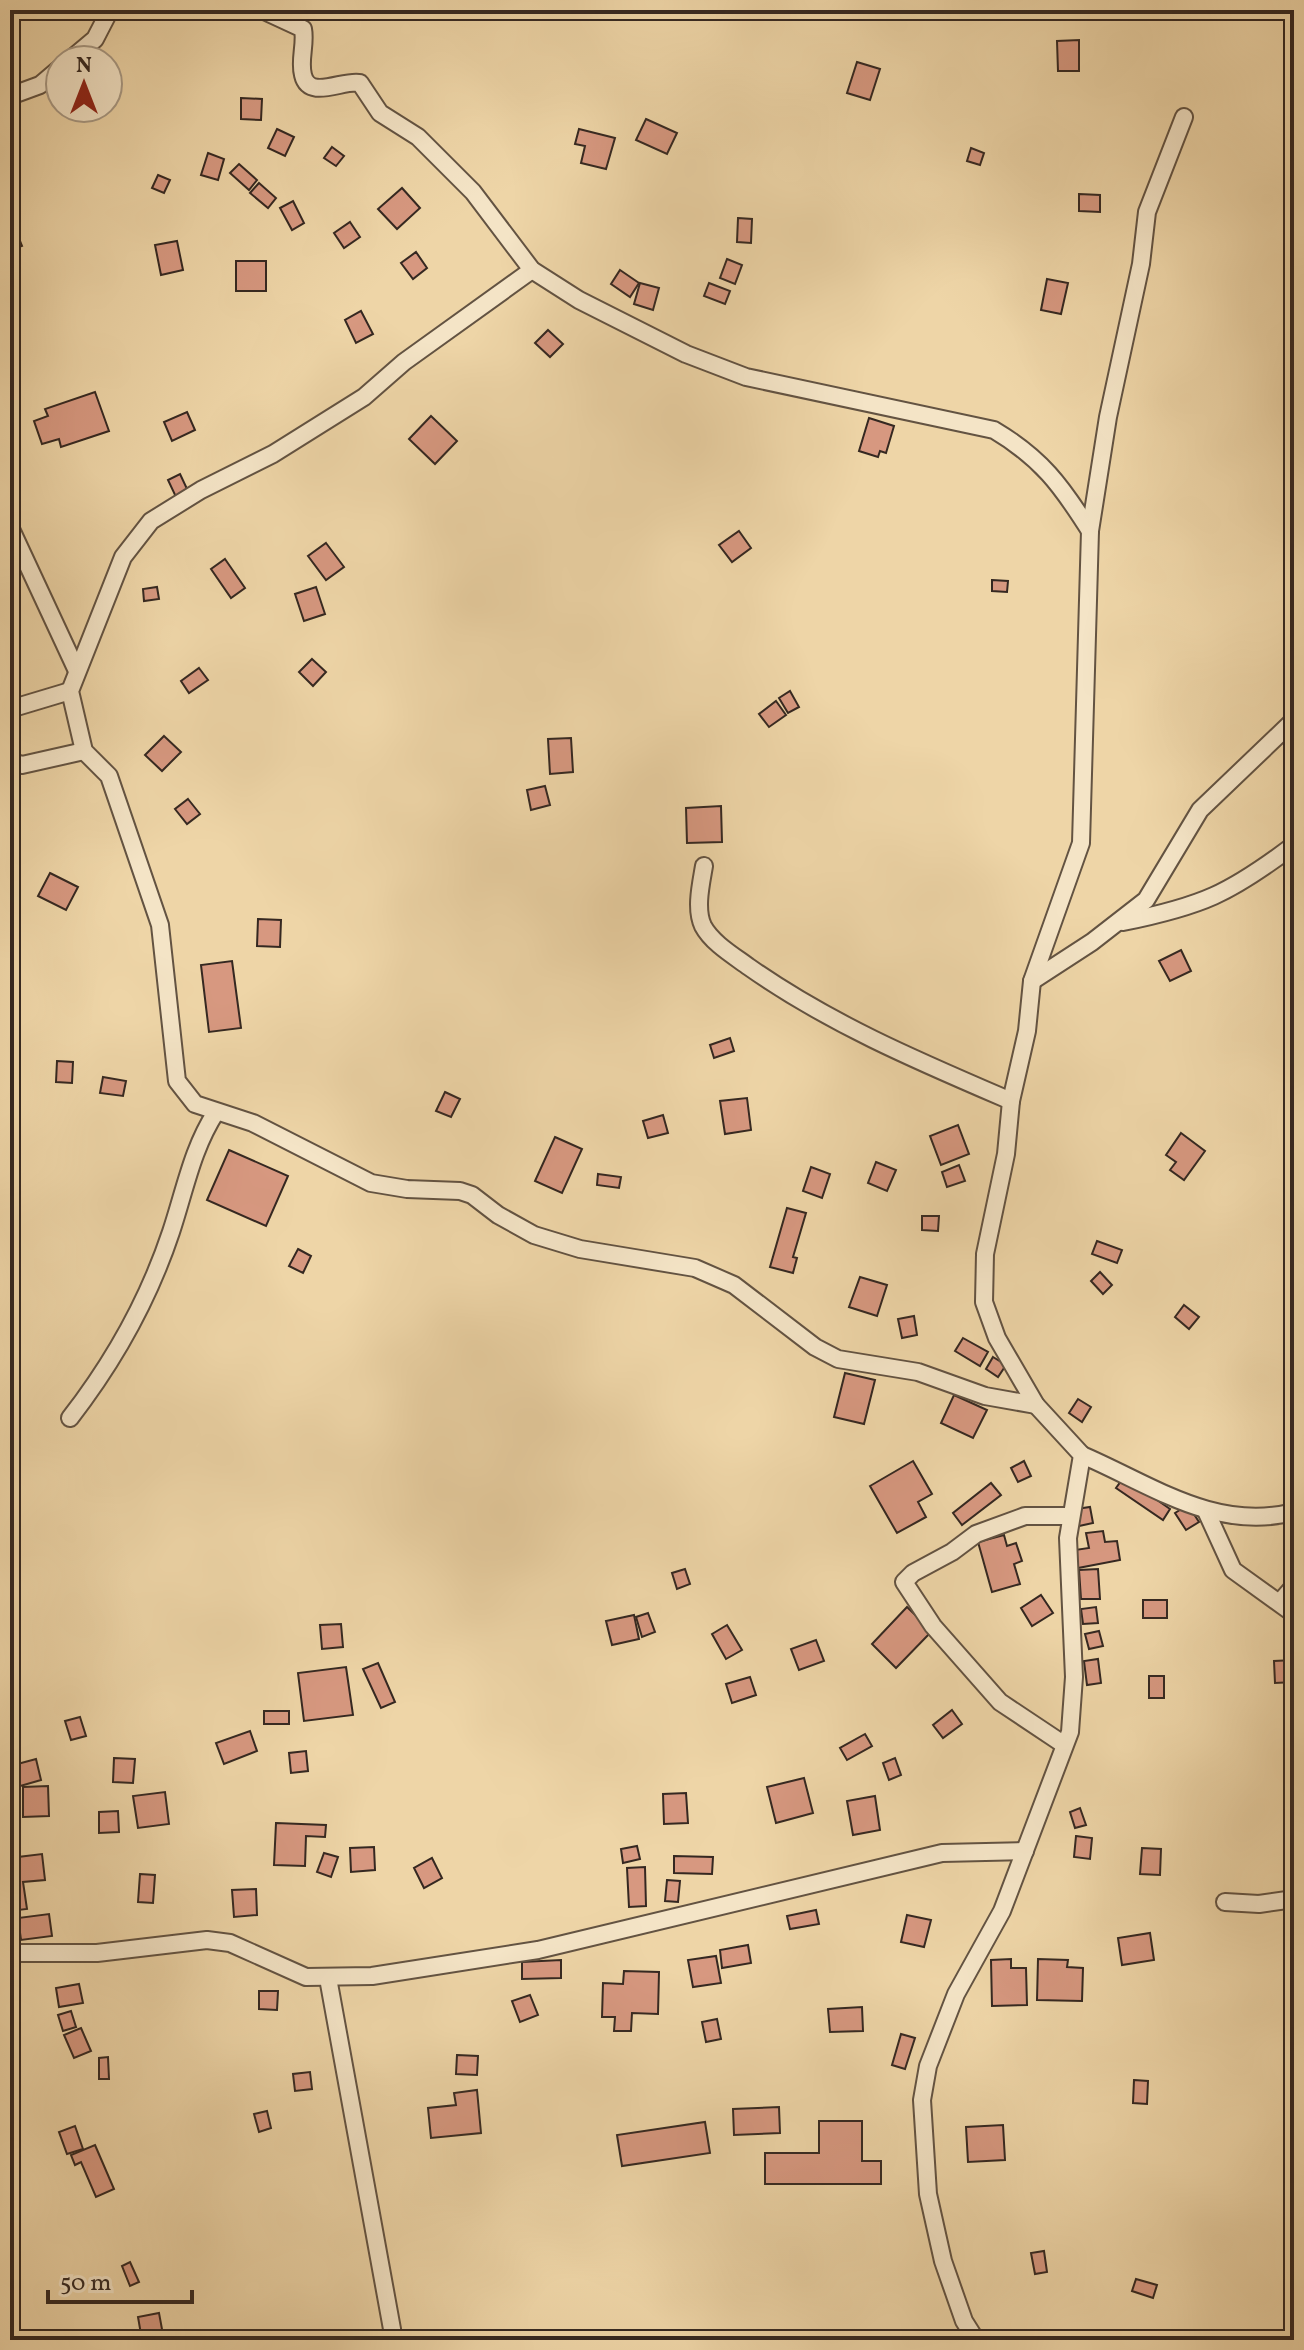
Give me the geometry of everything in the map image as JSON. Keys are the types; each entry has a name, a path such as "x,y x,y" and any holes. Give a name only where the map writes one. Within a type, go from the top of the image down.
{"street":[{"path":"89,44 95,39 110,10"},
{"path":"262,10 303,29 303,75 308,84 320,89 351,81 360,83 380,113 418,137 473,192 532,270 646,334 746,377 994,430 1029,451 1066,493 1090,531"},
{"path":"10,96 44,82"},
{"path":"1184,117 1147,212 1141,264 1108,417 1090,531 1081,843 1032,981 1027,1031 1011,1101 1006,1154 985,1254 984,1302 997,1338 1036,1405 1082,1455 1206,1511 1251,1518 1294,1512"},
{"path":"532,270 404,362 364,397 273,454 201,490 151,521 123,557 70,691 84,751 109,776 160,925 177,1081 195,1104 253,1123 371,1183 407,1189 460,1191 472,1195 498,1215 534,1235 580,1249 695,1268 734,1285 815,1347 838,1359 918,1372 985,1396 1036,1405"},
{"path":"10,527 77,671"},
{"path":"10,709 70,691"},
{"path":"1032,981 1146,900 1200,810 1281,737 1294,720"},
{"path":"10,761 22,765 84,751"},
{"path":"1117,923 1179,911 1214,899 1251,878 1294,845"},
{"path":"704,866 699,899 702,924 710,936 735,957 797,1000 897,1053 1011,1101"},
{"path":"70,1418 129,1334 172,1230 196,1148 216,1112"},
{"path":"976,2340 964,2321 943,2261 931,2207 922,2100 928,2066 956,1994 1002,1911 1070,1732 1073,1714 1068,1538 1082,1455"},
{"path":"1206,1511 1227,1563 1294,1614"},
{"path":"1063,1744 1000,1702 933,1626 904,1582 913,1573 952,1552 976,1534 1025,1516 1071,1516"},
{"path":"1280,1602 1294,1586"},
{"path":"10,1953 97,1953 207,1940 230,1943 306,1977 372,1976 538,1950 942,1853 1025,1851"},
{"path":"1225,1902 1259,1904 1294,1899"},
{"path":"328,1978 392,2329"}],"building":[{"path":"1079,40 1079,71 1058,71 1057,41"},
{"path":"857,62 880,69 870,100 847,93"},
{"path":"241,98 262,99 261,120 241,119"},
{"path":"646,119 677,133 667,154 636,140"},
{"path":"277,129 294,137 285,156 268,148"},
{"path":"579,129 615,138 606,169 581,163 585,146 575,144"},
{"path":"332,147 344,156 336,166 324,158"},
{"path":"971,148 984,153 980,165 967,161"},
{"path":"208,153 224,159 218,180 201,175"},
{"path":"239,164 257,180 249,190 230,173"},
{"path":"158,175 170,180 164,193 152,188"},
{"path":"259,183 276,198 268,208 250,193"},
{"path":"402,188 420,208 397,229 378,209"},
{"path":"1079,194 1100,195 1100,212 1079,211"},
{"path":"293,201 304,223 292,230 280,208"},
{"path":"10,216 22,246 10,250"},
{"path":"738,218 752,219 751,243 737,242"},
{"path":"350,222 360,237 344,248 334,233"},
{"path":"177,241 183,270 161,275 155,245"},
{"path":"416,252 427,268 413,279 401,263"},
{"path":"727,259 742,265 735,284 720,278"},
{"path":"236,261 266,261 266,291 236,291"},
{"path":"620,270 639,283 630,297 611,284"},
{"path":"1047,279 1068,283 1061,314 1041,310"},
{"path":"640,283 659,288 653,310 634,304"},
{"path":"709,283 730,291 725,304 704,296"},
{"path":"361,311 373,334 356,343 345,320"},
{"path":"548,330 563,344 550,357 535,343"},
{"path":"95,392 109,431 61,447 59,439 42,444 34,421 48,416 45,409"},
{"path":"187,412 195,430 172,441 164,422"},
{"path":"431,416 457,441 435,464 409,439"},
{"path":"869,418 894,426 886,453 880,451 878,457 859,451"},
{"path":"180,474 188,491 176,497 168,480"},
{"path":"739,531 751,548 732,562 719,545"},
{"path":"326,543 344,567 326,580 308,556"},
{"path":"225,559 245,588 231,598 211,569"},
{"path":"992,580 1008,581 1007,592 992,591"},
{"path":"157,587 159,599 144,601 143,589"},
{"path":"316,587 325,614 304,621 295,594"},
{"path":"312,659 326,672 313,686 299,672"},
{"path":"199,668 208,680 189,693 181,681"},
{"path":"790,691 799,707 788,713 779,698"},
{"path":"776,701 786,715 769,727 759,714"},
{"path":"164,736 181,752 162,771 145,755"},
{"path":"571,738 573,772 550,774 548,739"},
{"path":"545,786 550,805 531,810 527,790"},
{"path":"188,799 200,814 187,824 175,809"},
{"path":"721,806 722,842 687,843 686,808"},
{"path":"50,873 78,887 66,910 38,896"},
{"path":"258,919 281,920 280,947 257,946"},
{"path":"1181,950 1191,971 1170,981 1159,961"},
{"path":"232,961 241,1028 209,1032 201,965"},
{"path":"730,1038 734,1051 714,1058 710,1045"},
{"path":"57,1061 73,1062 72,1083 56,1082"},
{"path":"103,1077 126,1081 123,1096 100,1093"},
{"path":"445,1092 460,1099 451,1117 436,1111"},
{"path":"747,1098 751,1130 725,1134 720,1101"},
{"path":"663,1115 668,1133 648,1138 643,1121"},
{"path":"958,1125 969,1154 941,1165 930,1136"},
{"path":"1181,1133 1205,1151 1184,1180 1170,1170 1176,1162 1166,1155"},
{"path":"555,1137 582,1149 562,1193 535,1181"},
{"path":"229,1150 288,1176 266,1226 207,1200"},
{"path":"876,1162 896,1170 887,1191 868,1183"},
{"path":"959,1165 965,1181 947,1187 942,1172"},
{"path":"811,1167 830,1174 822,1198 803,1191"},
{"path":"598,1174 621,1177 619,1188 597,1185"},
{"path":"787,1208 806,1213 793,1257 797,1258 793,1273 770,1267"},
{"path":"922,1216 939,1216 938,1231 922,1230"},
{"path":"1097,1241 1122,1250 1117,1263 1092,1254"},
{"path":"298,1249 311,1256 303,1273 289,1266"},
{"path":"1100,1272 1112,1285 1103,1294 1091,1281"},
{"path":"860,1277 887,1285 877,1316 849,1307"},
{"path":"1184,1305 1199,1317 1189,1329 1175,1317"},
{"path":"914,1316 917,1335 902,1338 898,1319"},
{"path":"963,1338 988,1352 980,1366 955,1351"},
{"path":"993,1357 1006,1365 998,1377 986,1369"},
{"path":"845,1373 875,1380 864,1424 834,1417"},
{"path":"954,1395 987,1410 973,1438 941,1423"},
{"path":"1078,1399 1091,1407 1082,1422 1069,1413"},
{"path":"913,1461 932,1494 918,1502 926,1517 897,1533 870,1486"},
{"path":"1024,1461 1031,1476 1018,1482 1011,1468"},
{"path":"1124,1477 1170,1509 1163,1520 1116,1488"},
{"path":"991,1483 1001,1495 962,1525 953,1513"},
{"path":"1188,1505 1199,1522 1186,1530 1175,1513"},
{"path":"1090,1507 1093,1523 1079,1526 1076,1509"},
{"path":"1103,1531 1105,1542 1117,1541 1120,1560 1078,1568 1075,1550 1089,1548 1086,1533"},
{"path":"1004,1535 1007,1546 1016,1543 1022,1561 1014,1564 1020,1584 992,1592 978,1542"},
{"path":"685,1569 690,1584 677,1589 672,1573"},
{"path":"1098,1569 1100,1599 1081,1599 1079,1570"},
{"path":"1041,1595 1053,1613 1032,1626 1021,1608"},
{"path":"1143,1600 1167,1600 1167,1618 1143,1618"},
{"path":"907,1607 932,1631 896,1668 872,1644"},
{"path":"1096,1607 1098,1623 1083,1624 1081,1609"},
{"path":"648,1613 655,1632 642,1637 636,1617"},
{"path":"634,1615 639,1639 612,1645 606,1621"},
{"path":"341,1624 343,1647 322,1649 320,1625"},
{"path":"727,1625 742,1650 726,1659 712,1634"},
{"path":"1099,1631 1103,1646 1089,1649 1085,1634"},
{"path":"816,1640 824,1661 799,1670 791,1649"},
{"path":"1098,1659 1101,1683 1087,1685 1084,1661"},
{"path":"1294,1660 1294,1682 1275,1683 1274,1661"},
{"path":"378,1663 395,1702 381,1708 363,1669"},
{"path":"346,1667 353,1715 304,1721 298,1673"},
{"path":"1149,1676 1164,1676 1164,1698 1149,1698"},
{"path":"750,1677 756,1695 732,1703 726,1684"},
{"path":"952,1710 962,1724 943,1738 933,1725"},
{"path":"264,1711 289,1711 289,1724 264,1724"},
{"path":"80,1717 86,1736 71,1740 65,1721"},
{"path":"250,1731 257,1751 224,1764 216,1743"},
{"path":"865,1734 872,1746 847,1760 840,1748"},
{"path":"306,1751 308,1771 291,1773 289,1753"},
{"path":"114,1758 135,1759 133,1783 113,1782"},
{"path":"895,1758 901,1775 889,1780 883,1763"},
{"path":"36,1759 41,1780 10,1789 10,1766"},
{"path":"804,1778 813,1813 776,1823 767,1787"},
{"path":"48,1786 49,1816 23,1817 23,1787"},
{"path":"165,1792 169,1824 138,1828 133,1796"},
{"path":"686,1793 688,1823 664,1824 663,1794"},
{"path":"875,1796 880,1830 853,1835 847,1801"},
{"path":"1080,1808 1086,1825 1075,1828 1070,1812"},
{"path":"118,1811 119,1832 99,1833 99,1812"},
{"path":"276,1823 326,1825 325,1837 306,1836 305,1866 274,1865"},
{"path":"1076,1836 1092,1838 1090,1859 1074,1857"},
{"path":"637,1846 640,1859 623,1863 621,1849"},
{"path":"374,1847 375,1870 351,1872 350,1848"},
{"path":"1142,1848 1161,1849 1160,1875 1140,1874"},
{"path":"324,1853 338,1857 331,1877 317,1872"},
{"path":"42,1854 45,1880 23,1882 27,1909 10,1911 10,1858"},
{"path":"674,1856 713,1857 712,1874 674,1873"},
{"path":"432,1858 442,1878 424,1888 414,1868"},
{"path":"645,1867 646,1906 629,1907 627,1868"},
{"path":"140,1874 155,1875 153,1903 138,1902"},
{"path":"667,1880 680,1881 678,1902 665,1901"},
{"path":"256,1889 257,1915 234,1917 232,1890"},
{"path":"816,1910 819,1924 790,1929 787,1916"},
{"path":"49,1914 52,1936 21,1940 18,1918"},
{"path":"907,1915 931,1920 924,1947 901,1942"},
{"path":"1150,1933 1154,1960 1122,1965 1118,1938"},
{"path":"748,1945 751,1963 722,1968 720,1950"},
{"path":"716,1956 721,1983 693,1987 688,1960"},
{"path":"1011,1959 1011,1968 1026,1968 1027,2005 992,2006 991,1960"},
{"path":"1038,1959 1068,1960 1067,1967 1083,1968 1082,2001 1037,2000"},
{"path":"561,1960 561,1978 522,1979 522,1962"},
{"path":"624,1971 659,1972 658,2014 632,2013 631,2031 614,2031 615,2017 602,2017 603,1983 623,1984"},
{"path":"79,1984 83,2003 59,2007 56,1988"},
{"path":"259,1991 278,1991 277,2010 259,2009"},
{"path":"530,1995 538,2015 520,2022 512,2001"},
{"path":"862,2007 863,2031 830,2032 828,2009"},
{"path":"71,2011 76,2027 63,2031 58,2015"},
{"path":"717,2019 721,2039 706,2042 702,2022"},
{"path":"81,2028 91,2051 74,2058 64,2035"},
{"path":"901,2034 915,2038 905,2069 892,2065"},
{"path":"457,2055 478,2056 477,2075 456,2074"},
{"path":"108,2057 109,2079 99,2079 99,2058"},
{"path":"310,2072 312,2089 295,2091 293,2074"},
{"path":"1134,2080 1148,2081 1147,2104 1133,2103"},
{"path":"477,2090 481,2133 431,2138 428,2108 456,2105 454,2093"},
{"path":"779,2107 780,2133 734,2135 733,2109"},
{"path":"267,2111 271,2128 259,2132 254,2114"},
{"path":"819,2121 862,2121 862,2161 881,2161 881,2184 765,2184 765,2153 819,2153"},
{"path":"705,2122 710,2153 622,2166 617,2135"},
{"path":"1003,2125 1005,2160 968,2162 966,2127"},
{"path":"75,2126 83,2149 67,2154 59,2132"},
{"path":"95,2145 114,2189 96,2197 81,2162 75,2165 71,2155"},
{"path":"1044,2251 1047,2272 1035,2274 1031,2253"},
{"path":"130,2262 139,2282 130,2286 122,2266"},
{"path":"1136,2279 1157,2285 1153,2298 1132,2291"},
{"path":"159,2313 164,2340 142,2340 138,2317"}]}
